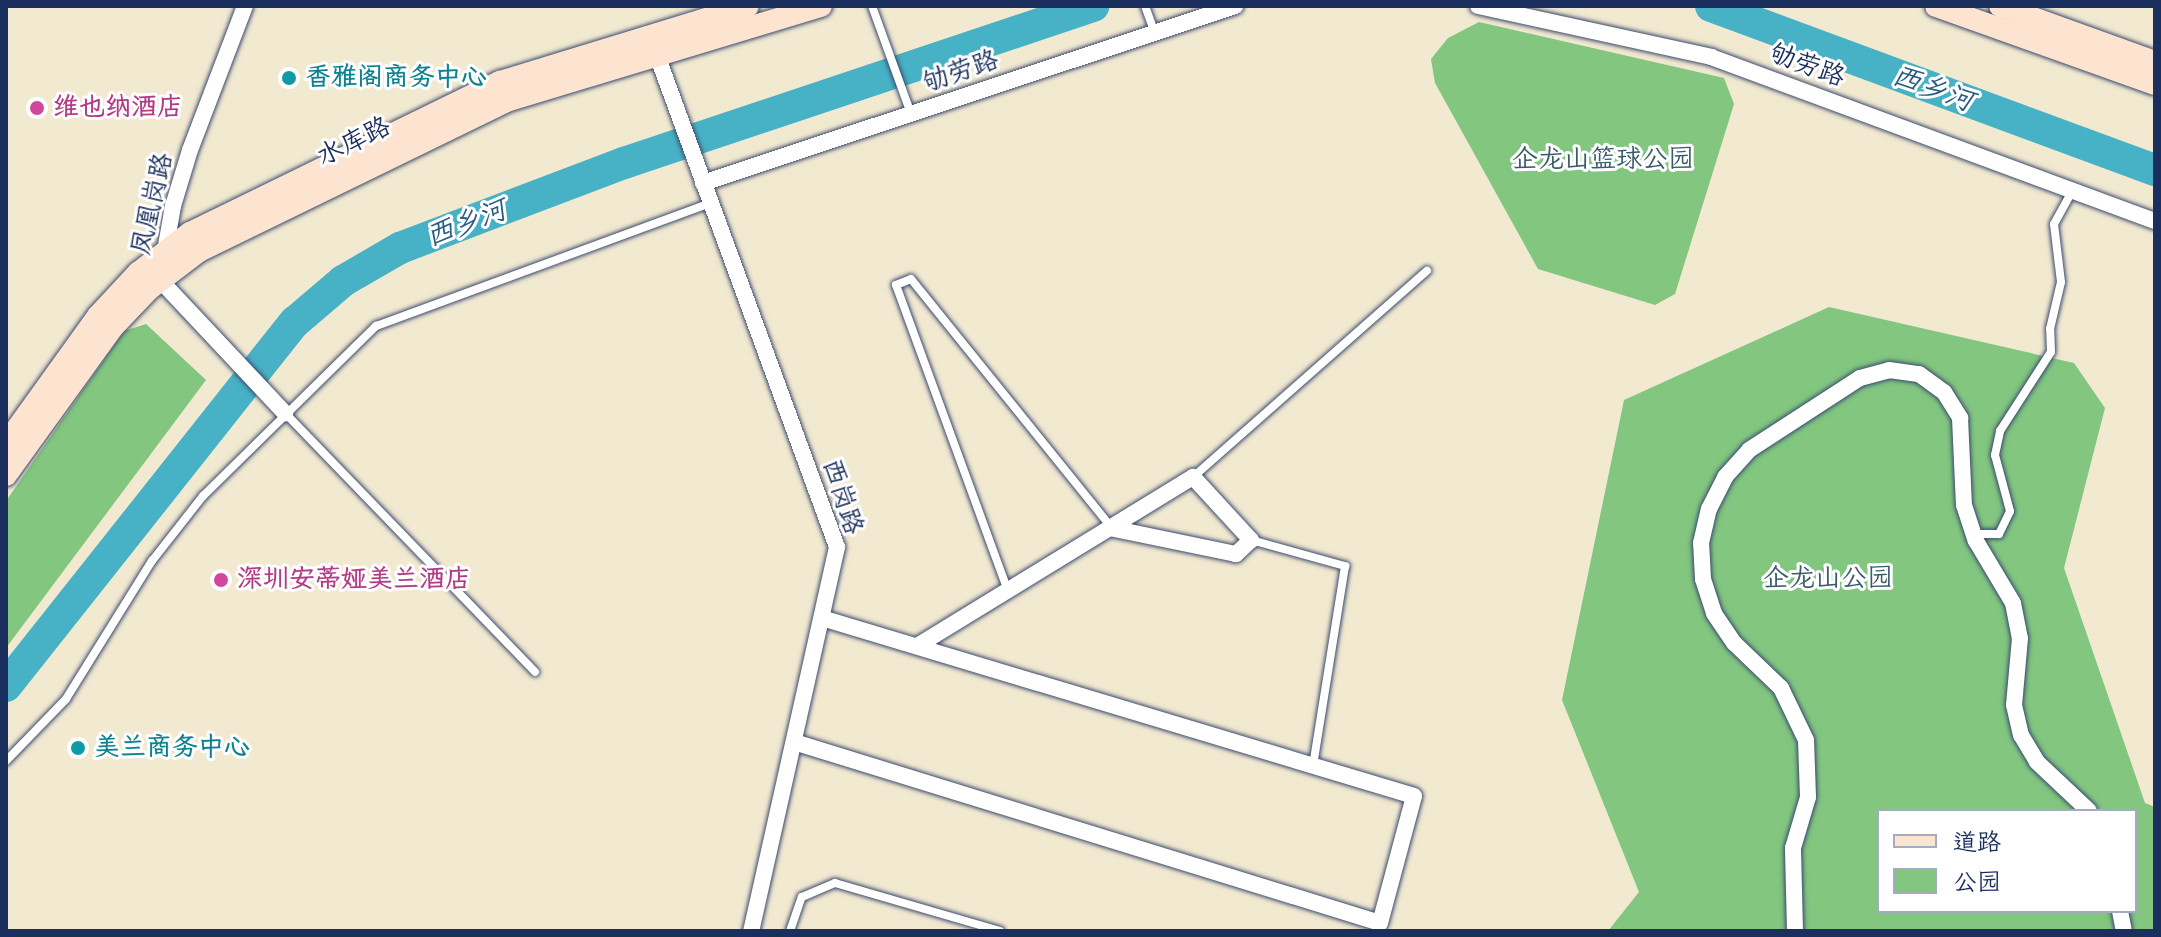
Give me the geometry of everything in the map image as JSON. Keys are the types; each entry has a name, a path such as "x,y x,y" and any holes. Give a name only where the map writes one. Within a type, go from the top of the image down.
{"main road":[{"name":"水库路","path":"6,444 98,316 165,252 240,206 444,107 550,64 821,6"},
{"path":"1936,6 2155,84"},
{"path":"2000,6 2155,62"},
{"name":"水库路","path":"6,475 112,328 160,280 234,232 506,101 738,8"}],"street":[{"name":"凤凰岗路","path":"245,6 190,150 160,280 285,413"},
{"name":"劬劳路","path":"703,183 910,109 1235,6"},
{"name":"劬劳路","path":"1478,6 1711,57 2155,221"},
{"name":"西岗路","path":"653,44 837,547 751,931"},
{"path":"1795,931 1793,848 1808,797 1806,740 1781,688 1734,643 1714,613 1702,558 1709,509 1725,477 1749,450 1860,378 1889,370 1919,374 1944,392 1960,418 1964,505 1974,534 2013,603 2020,638 2014,705 2021,735 2037,762 2087,809"},
{"path":"917,646 1193,477 1251,540 1236,554 1111,528"},
{"path":"794,742 1380,923 1414,796 822,618"}],"lane":[{"path":"872,6 910,109"},
{"path":"1145,7 1154,31"},
{"path":"1974,534 1999,534 2010,511 1995,455 1997,443 2017,400 2051,352 2050,329 2061,282 2054,224 2072,190"},
{"path":"6,761 66,699 152,561 203,496 376,326 710,203"},
{"path":"1193,477 1427,271"},
{"path":"1008,591 896,285 911,279 1111,528"},
{"path":"285,413 535,672"},
{"path":"1251,540 1345,566 1313,766"},
{"path":"790,931 802,897 835,883 1000,931"}],"green space":[{"name":"企龙山篮球公园","path":"1479,22 1724,78 1734,104 1675,294 1655,305 1538,269 1435,83 1431,59 1448,38"},
{"name":"企龙山公园","path":"1829,307 2074,363 2105,408 2064,568 2145,803 2155,807 2155,931 1608,931 1639,892 1562,700 1624,400"},
{"path":"146,324 206,380 6,648 6,501 124,331"}],"waterway":[{"name":"西乡河","path":"6,686 295,322 343,281 400,248 624,163 1093,6"},
{"name":"西乡河","path":"1711,6 2155,170"}],"place":[{"name":"香雅阁商务中心","path":"289,78"},
{"name":"维也纳酒店","path":"37,108"},
{"name":"深圳安蒂娅美兰酒店","path":"221,580"},
{"name":"美兰商务中心","path":"78,748"}]}
